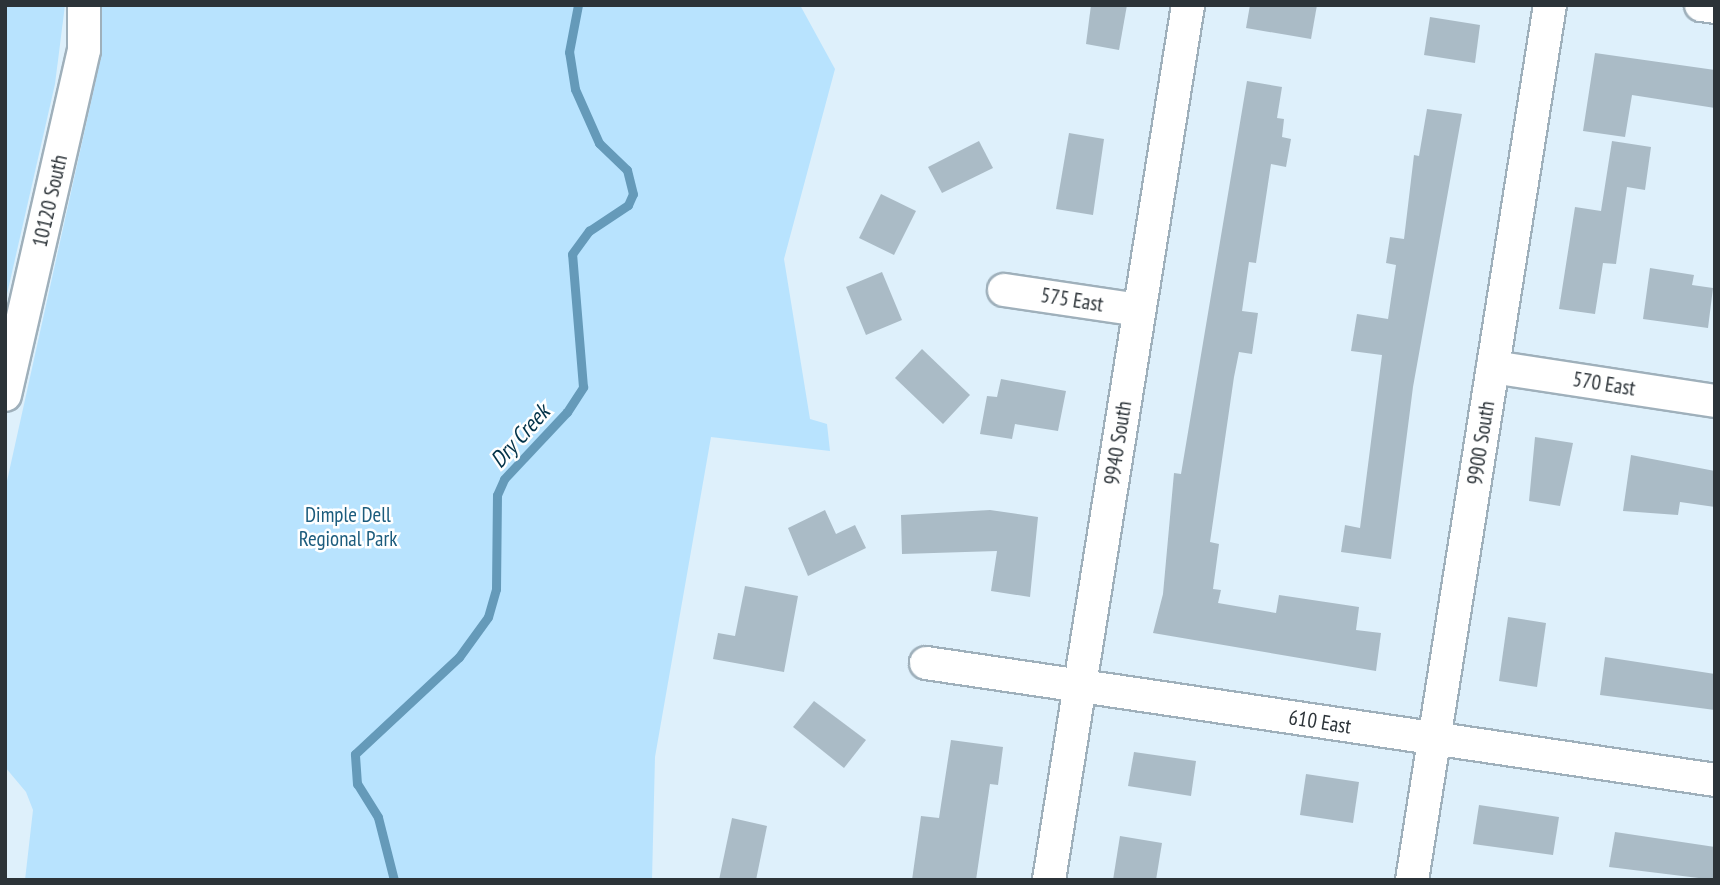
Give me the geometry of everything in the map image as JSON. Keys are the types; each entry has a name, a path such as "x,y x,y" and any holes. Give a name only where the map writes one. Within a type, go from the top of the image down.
{"street":[{"name":"10120 South","path":"5,395 84,50 83,5"},
{"name":"9940 South","path":"1049,880 1188,5"},
{"name":"9900 South","path":"1412,880 1550,5"},
{"path":"1701,5 1715,7"},
{"name":"575 East","path":"1004,290 1139,310"},
{"name":"570 East","path":"1493,367 1715,401"},
{"name":"610 East","path":"926,663 1715,779"}],"green space":[{"path":"5,5 65,5 55,84 5,303"},
{"name":"Dimple Dell Regional Park","path":"101,5 800,5 835,69 784,259 810,419 827,424 830,451 711,437 655,757 652,880 25,880 33,810 26,792 5,767 5,490 101,57"}],"building":[{"path":"1091,5 1127,5 1119,50 1086,44"},
{"path":"1250,5 1317,5 1311,39 1246,28"},
{"path":"1430,17 1480,25 1475,63 1424,55"},
{"path":"1595,53 1715,70 1715,108 1632,95 1625,137 1583,131"},
{"path":"1247,81 1282,87 1277,118 1284,119 1282,137 1291,139 1286,167 1271,164 1256,263 1249,262 1242,311 1258,313 1252,354 1239,352 1234,377 1210,542 1219,544 1213,589 1221,590 1218,603 1276,613 1279,595 1359,607 1356,630 1381,633 1376,671 1153,633 1163,594 1174,473 1181,474"},
{"path":"1427,109 1462,114 1413,387 1391,559 1341,552 1345,525 1360,528 1382,355 1351,351 1357,314 1388,319 1396,265 1386,263 1390,237 1404,239 1414,155 1419,156"},
{"path":"1069,133 1104,139 1093,215 1056,209"},
{"path":"979,141 993,168 942,193 928,167"},
{"path":"1612,141 1651,147 1645,190 1627,187 1616,264 1603,263 1595,314 1559,309 1575,207 1601,211"},
{"path":"881,194 916,211 894,255 859,238"},
{"path":"1650,268 1694,275 1692,285 1713,288 1708,328 1643,319"},
{"path":"882,272 902,320 866,335 846,287"},
{"path":"922,349 970,395 943,424 895,378"},
{"path":"1001,379 1066,391 1058,431 1015,424 1012,439 980,434 987,396 997,397"},
{"path":"1535,437 1573,443 1560,506 1529,501"},
{"path":"1631,455 1715,471 1715,507 1680,502 1678,515 1623,511"},
{"path":"825,510 836,534 855,525 866,548 808,576 788,528"},
{"path":"990,510 1038,517 1030,597 991,591 997,551 902,554 901,515"},
{"path":"745,586 798,596 784,672 713,659 718,633 735,636"},
{"path":"1508,617 1546,623 1537,687 1499,681"},
{"path":"1605,657 1715,674 1715,710 1600,695"},
{"path":"814,701 866,740 844,768 793,727"},
{"path":"951,740 1003,747 998,785 990,784 976,880 912,880 921,816 939,818"},
{"path":"1134,752 1196,761 1191,796 1128,786"},
{"path":"1306,774 1359,782 1353,823 1300,815"},
{"path":"1479,805 1559,817 1553,855 1473,844"},
{"path":"732,818 767,826 756,880 719,880"},
{"path":"1615,832 1715,847 1715,880 1609,867"},
{"path":"1120,836 1162,843 1156,880 1113,880"}],"waterway":[{"name":"Dry Creek","path":"394,880 378,817 357,784 355,754 459,657 488,617 496,589 497,495 504,479 567,412 583,387 572,254 589,231 628,205 633,194 627,170 599,143 575,89 569,52 578,5"}]}
